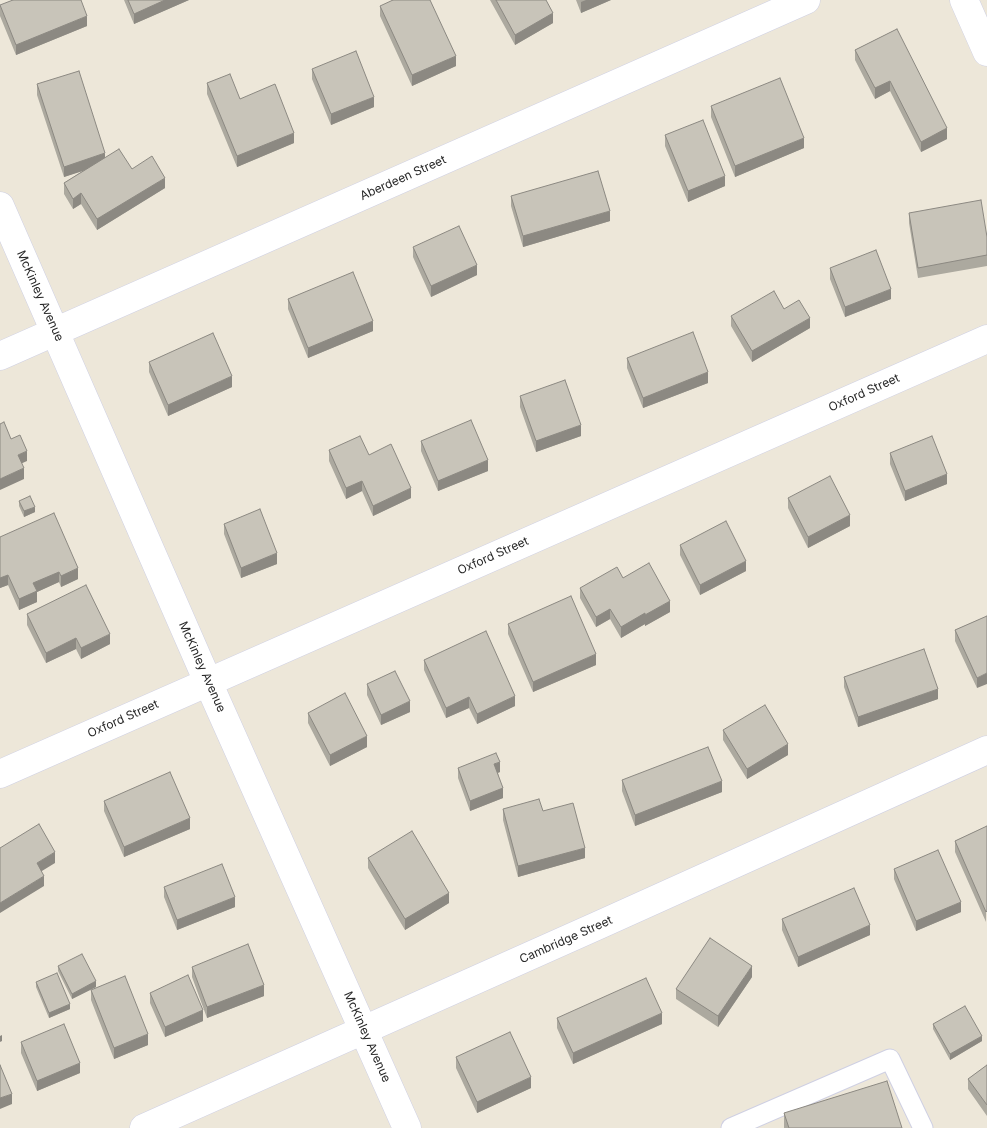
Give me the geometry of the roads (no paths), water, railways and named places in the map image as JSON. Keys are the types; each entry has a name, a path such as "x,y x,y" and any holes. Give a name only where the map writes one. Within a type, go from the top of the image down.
{"street":[{"name":"Aberdeen Street","path":"0,356 806,0"},
{"path":"964,0 987,52"},
{"name":"McKinley Avenue","path":"0,206 208,682 407,1128"},
{"name":"Oxford Street","path":"0,774 987,339"},
{"name":"Cambridge Street","path":"144,1128 987,750"}],"lane":[{"path":"731,1128 750,1124 890,1059 923,1128"}]}
